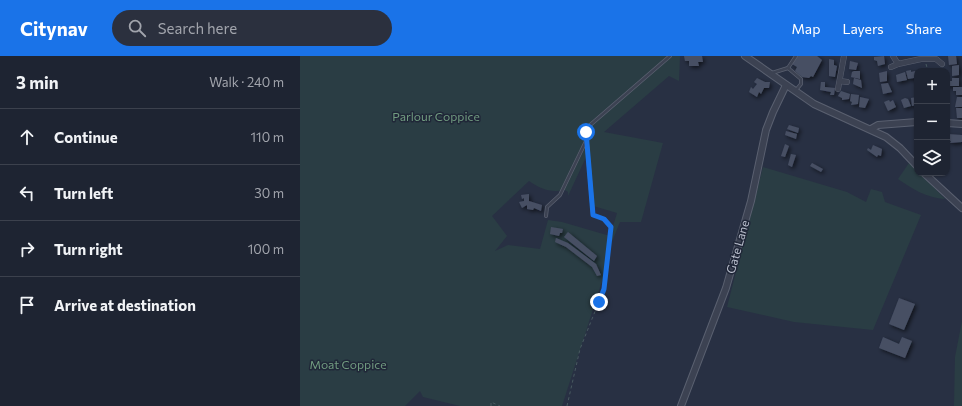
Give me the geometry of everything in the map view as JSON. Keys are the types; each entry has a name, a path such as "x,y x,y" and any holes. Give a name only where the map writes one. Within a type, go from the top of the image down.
{"street":[{"path":"745,56 795,92 827,110 886,137 900,148 914,163"},
{"path":"838,89 844,56"},
{"path":"893,56 898,64"},
{"path":"891,67 898,64 937,58 942,64"},
{"path":"840,81 847,82"},
{"name":"Gate Lane","path":"681,406 726,288 751,201 766,130 786,85"},
{"path":"871,129 878,125 914,122"},
{"path":"950,123 962,124"},
{"path":"927,176 962,208"}],"lane":[{"path":"593,215 586,132 589,126 670,56"},
{"path":"770,74 788,68 796,56"},
{"path":"788,68 800,79 801,84 795,92"},
{"path":"546,216 547,207 560,195 587,141"}],"path":[{"path":"925,59 927,68"},
{"path":"567,406 580,349 604,289 611,227 604,219 593,215"},
{"path":"491,406 491,402 500,406"}],"green space":[{"path":"300,56 680,56 679,81 669,76 604,132 663,143 641,222 620,222 611,244 604,275 562,406 460,406 423,397 420,391 405,406 300,406","holes":["587,155 590,205 617,213 610,236 562,222 548,220 540,249 508,245 495,251 507,236 492,216 529,181 546,190 565,190 568,192 568,196"]},
{"path":"909,163 914,167 914,176 923,176 945,199 926,195 898,179"},
{"path":"763,167 847,192 866,202 871,189 882,192 885,202 921,215 873,330 794,322 727,307"},
{"path":"962,321 962,406 954,406 955,357"}],"building":[{"path":"684,56 702,56 703,62 698,62 699,66 689,66 689,61 685,61"},
{"path":"797,56 817,56 822,60 813,77 802,77 795,71 797,67 792,64"},
{"path":"884,56 885,64 878,66 877,61 874,60 874,57"},
{"path":"948,56 956,56 957,64 949,65"},
{"path":"829,59 834,60 834,65 837,66 835,77 829,76"},
{"path":"850,61 858,63 856,70 849,69"},
{"path":"959,65 959,75 952,76 952,66"},
{"path":"860,71 860,79 851,77 852,72"},
{"path":"887,71 887,81 880,82 879,73"},
{"path":"906,71 914,71 914,78 908,79"},
{"path":"905,72 907,80 897,82 896,75"},
{"path":"757,78 765,82 770,82 769,88 764,88 761,94 759,92 757,97 749,92 751,87 753,89 757,84 754,82"},
{"path":"854,78 861,80 862,88 853,84"},
{"path":"952,78 959,78 959,86 950,86 950,81 952,81"},
{"path":"821,82 825,82 825,87 835,88 834,95 830,95 831,92 820,90"},
{"path":"888,83 892,92 883,94 881,84"},
{"path":"953,87 962,87 962,95 956,95 956,91 953,91"},
{"path":"841,91 850,94 849,99 842,100 842,98 838,96"},
{"path":"851,94 859,95 858,104 851,105"},
{"path":"860,97 869,99 865,108 859,107"},
{"path":"957,97 962,97 962,107 955,107"},
{"path":"905,98 908,99 911,106 904,108 901,100"},
{"path":"911,98 914,98 914,106 912,106"},
{"path":"889,100 890,102 893,100 896,107 888,111 884,102"},
{"path":"956,108 962,108 962,118 957,118"},
{"path":"789,125 799,128 798,133 787,129"},
{"path":"786,131 797,134 796,139 785,135"},
{"path":"950,134 962,135 962,142 950,143"},
{"path":"785,144 789,146 785,157 781,156"},
{"path":"873,145 882,149 881,156 878,155 877,157 867,150 868,148 871,150"},
{"path":"791,154 796,155 792,167 788,165"},
{"path":"812,163 823,169 821,172 810,166"},
{"path":"529,194 529,201 542,205 541,211 534,208 533,210 527,209 527,205 522,208 519,202 524,201 524,198 522,199 521,195"},
{"path":"551,227 563,229 562,233 560,233 559,236 550,234"},
{"path":"568,232 597,256 594,261 564,237"},
{"path":"556,238 568,243 596,264 601,275 597,276 592,267 566,247 555,242"},
{"path":"899,298 915,304 904,330 889,324"},
{"path":"883,337 899,344 902,337 912,341 905,358 879,348"}],"route":[{"path":"586,132 589,149 593,215 604,219 611,227 604,289 599,302"}],"park label":[{"name":"Parlour Coppice","path":"436,117"},
{"name":"Moat Coppice","path":"348,365"}]}
